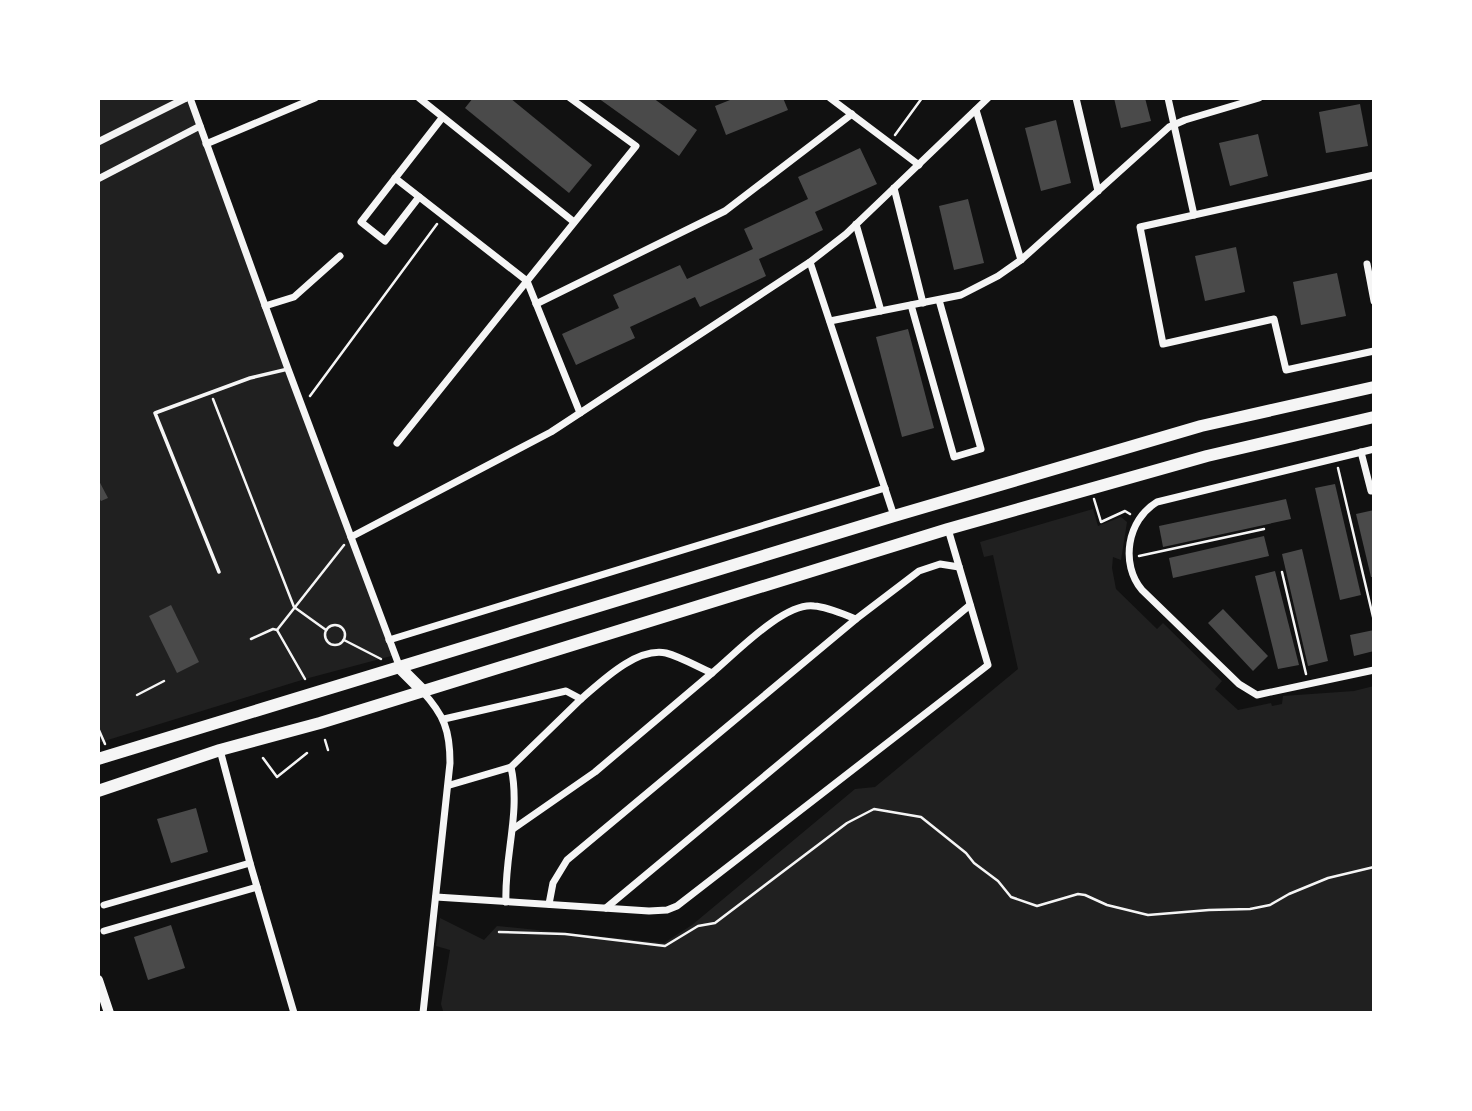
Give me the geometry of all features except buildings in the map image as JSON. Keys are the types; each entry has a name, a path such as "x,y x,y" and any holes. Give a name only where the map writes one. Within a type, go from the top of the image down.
{"main road":[{"path":"98,759 894,516 1201,426 1374,387"},
{"path":"98,791 220,750 309,726 948,528 1207,456 1374,417"},
{"path":"400,668 422,690"},
{"path":"98,980 109,1013"}],"street":[{"path":"98,142 188,98 400,668"},
{"path":"291,98 295,106"},
{"path":"206,144 315,98"},
{"path":"419,98 574,222"},
{"path":"397,443 636,146 570,98"},
{"path":"830,98 919,165"},
{"path":"351,537 580,414 810,262 856,224 988,98"},
{"path":"1076,98 1098,191"},
{"path":"1168,98 1194,215"},
{"path":"830,321 972,291 1021,260 1174,125 1259,98"},
{"path":"976,110 1021,260"},
{"path":"536,303 725,211 852,114"},
{"path":"419,197 385,241 361,222 442,118"},
{"path":"98,179 200,126"},
{"path":"1374,174 1140,227 1163,344 1274,319 1286,370 1374,351"},
{"path":"395,178 527,281 580,414"},
{"path":"894,188 923,303"},
{"path":"856,224 881,311"},
{"path":"265,306 294,297 340,256"},
{"path":"810,262 894,516"},
{"path":"1367,264 1374,301"},
{"path":"911,305 954,457 981,449 939,300"},
{"path":"1374,449 1157,502 1139,519 1130,539 1129,558 1133,578 1142,590 1248,691 1257,695 1374,670"},
{"path":"1361,452 1371,491"},
{"path":"389,640 885,488"},
{"path":"436,897 658,912 677,906 988,665 948,528"},
{"path":"549,904 553,883 567,860 856,619 919,571 940,564 959,567"},
{"path":"513,829 595,772 780,616 798,606 812,605 856,619"},
{"path":"605,908 970,606"},
{"path":"450,785 511,767 581,699 624,665 652,654 665,653 712,673"},
{"path":"422,690 439,709 450,741 450,785 424,1013"},
{"path":"444,719 566,691 581,699"},
{"path":"220,750 294,1013"},
{"path":"506,902 506,872 516,793 511,767"},
{"path":"104,905 250,863"},
{"path":"104,931 257,887"}],"lane":[{"path":"219,572 155,413 250,378 288,369"}],"path":[{"path":"889,143 922,98"},
{"path":"302,407 443,216"},
{"path":"211,392 294,607 326,631"},
{"path":"1336,458 1374,621"},
{"path":"1091,489 1101,522 1125,511 1139,519"},
{"path":"1129,558 1264,529"},
{"path":"276,630 351,537"},
{"path":"1282,572 1308,684"},
{"path":"330,626 339,626 345,633 344,640 339,644 329,643 325,637 326,631 330,626"},
{"path":"251,639 276,630"},
{"path":"276,630 304,679"},
{"path":"344,640 383,660"},
{"path":"137,695 164,681"},
{"path":"98,728 105,745"},
{"path":"325,740 328,750"},
{"path":"263,758 277,777 307,753"},
{"path":"499,932 565,934 665,946 698,926 715,923 847,823 874,809 921,817 991,875 1011,897 1037,906 1066,897 1085,895 1107,905 1148,915 1209,909 1250,909 1269,905 1328,878 1374,867"}],"shaded area":[{"path":"98,98 190,98 395,655 305,679 98,743"},
{"path":"1093,509 1098,526 1121,517 1127,522 1121,560 1113,557 1116,589 1157,629 1163,623 1222,681 1215,689 1238,710 1271,703 1272,706 1282,704 1283,696 1354,691 1374,686 1374,1013 443,1011 441,1004 450,950 436,946 440,918 484,940 497,926 664,943 692,925 855,789 875,787 1018,669 993,555 984,557 980,542"}]}
